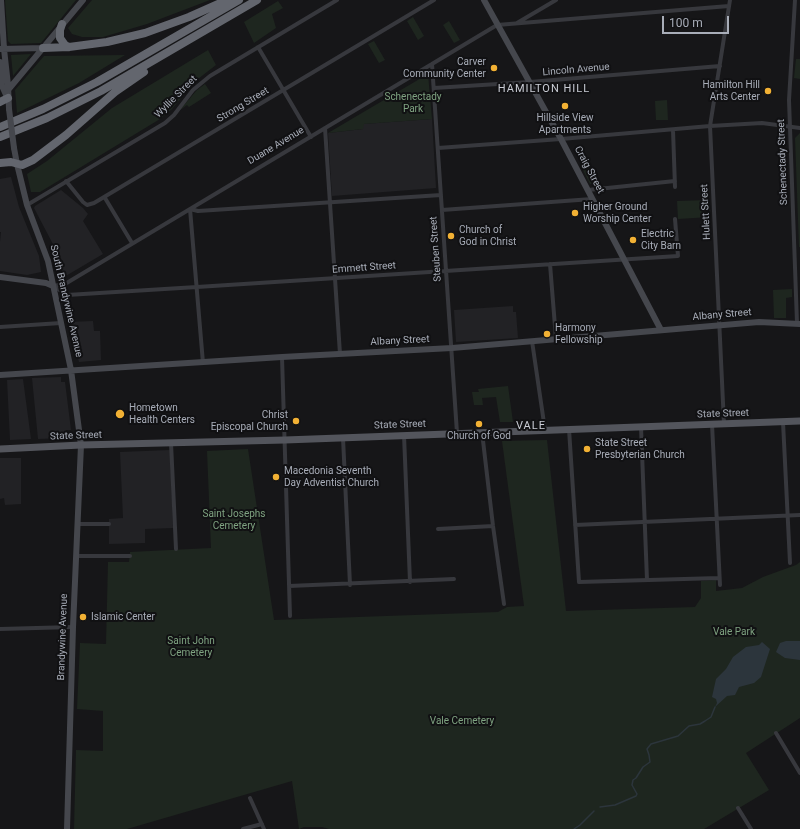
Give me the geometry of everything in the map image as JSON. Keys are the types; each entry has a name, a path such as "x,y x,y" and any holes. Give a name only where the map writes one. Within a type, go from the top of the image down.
{"highway":[{"path":"43,48 69,47 107,42 145,33 189,17 227,0"},
{"path":"0,127 43,109 97,82 239,0"},
{"path":"0,137 47,118 90,97 257,0"},
{"path":"0,163 10,162 22,166 37,157 70,132 120,89 221,22"},
{"path":"62,24 60,38 65,45 69,47"}],"main road":[{"name":"State Street","path":"0,449 800,421"}],"street":[{"path":"1,0 5,97"},
{"path":"5,97 62,24 83,0"},
{"name":"Wyllie Street","path":"27,205 165,122 174,114 193,90 210,76 336,0"},
{"name":"Strong Street","path":"66,181 77,197 87,205 91,205 434,0"},
{"name":"Craig Street","path":"484,0 561,139 661,330"},
{"name":"Duane Avenue","path":"53,286 65,284 497,25 516,24 556,0"},
{"name":"Hulett Street","path":"724,424 710,126 730,0"},
{"name":"Schenectady Street","path":"796,0 789,100 798,323"},
{"path":"516,24 729,6"},
{"path":"794,17 800,18"},
{"path":"258,47 311,136"},
{"path":"2,49 43,48"},
{"path":"0,62 2,86 5,97"},
{"name":"Steuben Street","path":"432,64 457,433"},
{"name":"Lincoln Avenue","path":"434,88 530,82 720,66"},
{"name":"South Brandywine Avenue","path":"5,97 9,109 16,164 27,205 45,250 53,286 71,370 81,446"},
{"path":"438,148 762,123 800,128"},
{"path":"325,128 340,354"},
{"path":"673,130 675,187"},
{"path":"588,190 675,181"},
{"path":"203,363 190,209 198,211 441,195"},
{"path":"104,198 132,243"},
{"path":"442,210 592,199"},
{"name":"Emmett Street","path":"53,286 67,295 197,288 446,270 678,256 676,219"},
{"path":"550,264 556,340"},
{"path":"0,277 46,283 53,286"},
{"name":"Albany Street","path":"0,375 452,348 759,322 798,323"},
{"path":"0,327 61,323"},
{"path":"532,341 545,430"},
{"path":"282,357 290,616"},
{"path":"783,422 790,563"},
{"path":"712,424 720,585"},
{"path":"640,427 647,580"},
{"path":"569,429 579,582 719,578"},
{"path":"482,432 504,604"},
{"path":"404,435 410,582"},
{"path":"343,437 350,585"},
{"path":"171,443 176,549"},
{"name":"Brandywine Avenue","path":"67,829 73,627 81,446"},
{"path":"575,525 800,515"},
{"path":"78,524 109,524"},
{"path":"438,529 493,526"},
{"path":"76,556 130,556"},
{"path":"289,586 350,585 454,579"},
{"path":"0,629 73,627"},
{"path":"776,733 798,766 800,773"},
{"path":"250,798 264,829"},
{"path":"738,808 751,829"},
{"path":"243,829 262,824"}],"shaded area":[{"path":"432,119 436,188 332,196 328,133 363,129 363,124"},
{"path":"11,177 19,207 39,256 41,272 27,275 0,271 0,179"},
{"path":"61,190 88,214 83,221 103,254 64,277 59,265 55,248 34,208"},
{"path":"513,306 513,312 516,312 518,338 456,342 454,310"},
{"path":"93,321 94,331 100,331 101,360 79,362 69,322"},
{"path":"61,377 61,382 65,382 71,430 66,430 66,438 38,439 32,378"},
{"path":"23,379 31,439 10,440 7,380"},
{"path":"170,450 173,528 145,529 145,543 109,544 109,519 123,518 120,452"},
{"path":"0,458 21,458 21,504 5,505 4,498 0,499"},
{"path":"786,641 800,641 800,660 785,658 776,652 780,643"},
{"path":"762,642 770,649 761,677 754,683 739,687 735,695 727,696 715,707 717,703 716,699 712,697 716,679 726,669 733,657 746,647 759,645"}],"green space":[{"path":"5,0 76,0 41,43 11,44 8,41"},
{"path":"92,0 210,0 147,24 103,37 82,37 72,34 68,28"},
{"path":"278,1 283,8 272,14 276,28 254,43 244,22"},
{"path":"413,17 424,36 418,40 407,21"},
{"path":"449,21 460,40 454,43 443,25"},
{"path":"374,41 385,60 379,63 368,44"},
{"path":"208,50 216,65 194,82 172,109 160,119 40,192 31,192 27,174 47,161 112,108"},
{"path":"31,54 13,76 11,55"},
{"path":"125,55 79,83 17,113 15,90 44,56"},
{"path":"796,59 800,59 800,79 794,78"},
{"name":"Schenectady Park","path":"428,74 432,119 364,124 363,129 328,133"},
{"path":"205,84 211,93 189,107 187,105 179,111 197,90"},
{"path":"667,100 668,120 656,120 655,101"},
{"path":"800,133 800,247 799,247 795,138"},
{"path":"594,169 596,183 590,184 583,170"},
{"path":"709,200 710,217 678,219 677,201"},
{"path":"792,289 792,297 786,298 786,318 774,318 773,290"},
{"path":"508,386 513,422 500,422 496,397 482,398 483,405 474,405 472,392 479,392 478,389"},
{"path":"547,440 566,611 695,607 701,598 701,581 716,580 716,591 742,588 763,577 796,565 800,562 800,718 746,753 769,790 704,829 329,829 322,827 304,827 299,829 292,781 127,829 74,829 76,750 103,751 103,711 77,709 80,643 106,644 108,562 129,562 130,552 211,548 207,451 248,449 274,620 498,612 507,607 524,606 502,441"}],"waterway":[{"path":"600,807 615,805 636,796 637,794 632,785 633,780 643,767 650,762 647,749 651,744 678,736 689,726 700,724 711,717 715,707"},
{"path":"574,829 594,811"}],"place":[{"name":"Carver Community Center","path":"494,68"},
{"name":"Hamilton Hill Arts Center","path":"768,91"},
{"name":"Hillside View Apartments","path":"565,106"},
{"name":"Higher Ground Worship Center","path":"575,213"},
{"name":"Church of God in Christ","path":"451,236"},
{"name":"Electric City Barn","path":"633,240"},
{"name":"Harmony Fellowship","path":"547,334"},
{"name":"Hometown Health Centers","path":"120,414"},
{"name":"Christ Episcopal Church","path":"296,421"},
{"name":"Church of God","path":"479,424"},
{"name":"State Street Presbyterian Church","path":"587,449"},
{"name":"Macedonia Seventh Day Adventist Church","path":"276,477"},
{"name":"Islamic Center","path":"83,617"}],"district":[{"name":"HAMILTON HILL","path":"544,89"},
{"name":"VALE","path":"531,426"}],"park label":[{"name":"Saint Josephs Cemetery","path":"234,520"},
{"name":"Vale Park","path":"734,632"},
{"name":"Saint John Cemetery","path":"191,646"},
{"name":"Vale Cemetery","path":"462,721"}]}
